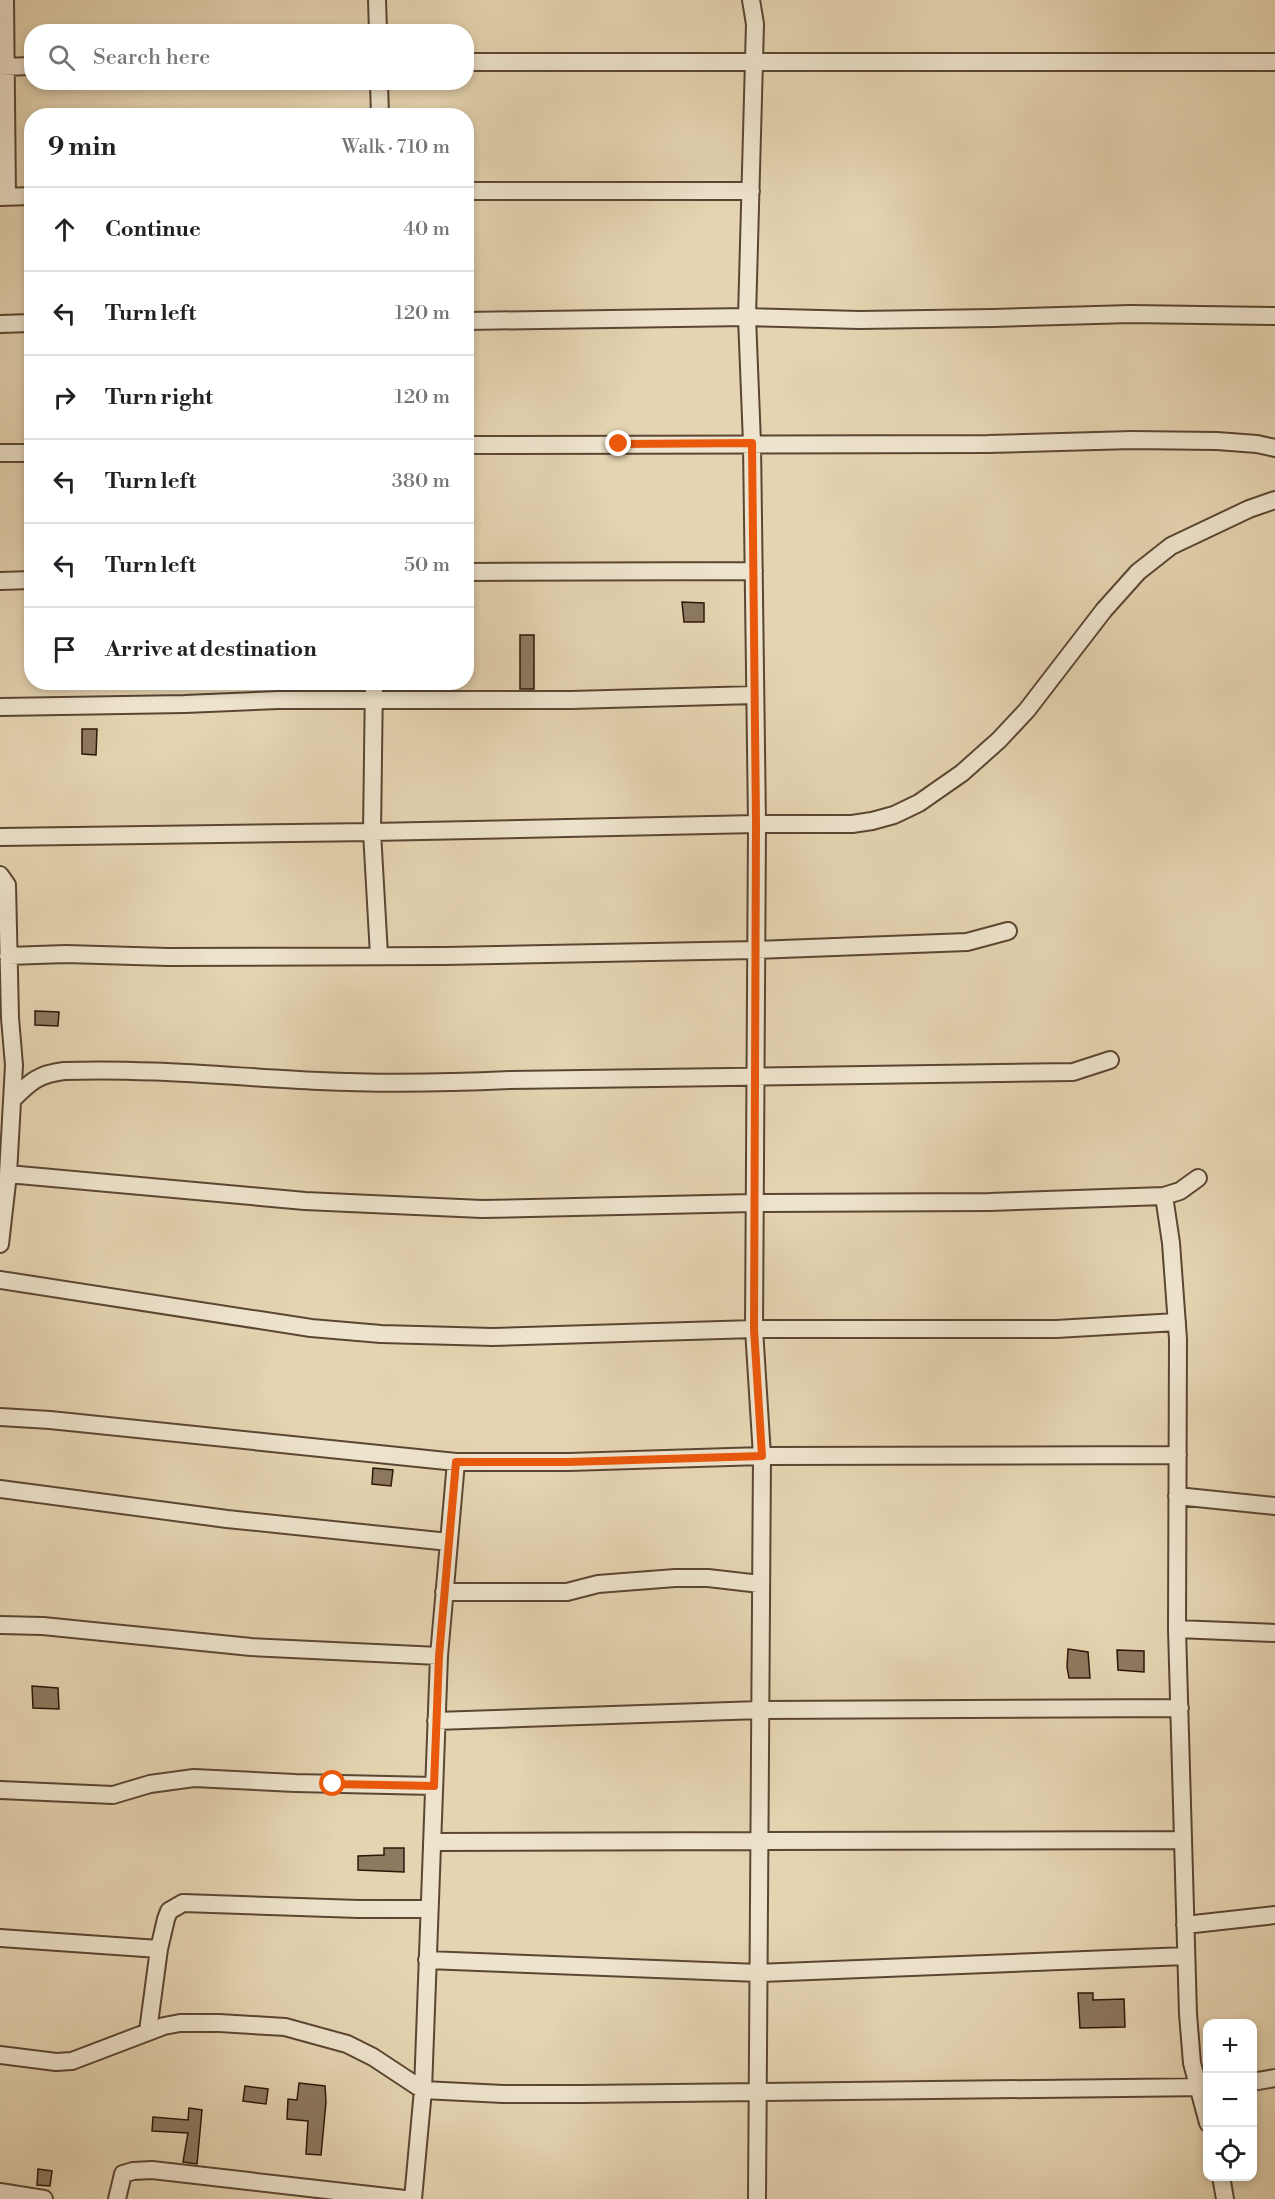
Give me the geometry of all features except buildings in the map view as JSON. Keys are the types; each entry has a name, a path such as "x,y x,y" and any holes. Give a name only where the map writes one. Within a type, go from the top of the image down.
{"street":[{"path":"5,0 4,197 24,196"},
{"path":"377,0 378,24"},
{"path":"751,0 755,24 747,317 752,443 756,824 753,1203 754,1329 762,1456 757,2199"},
{"path":"474,62 1275,62"},
{"path":"3,67 24,66"},
{"path":"379,90 380,108"},
{"path":"474,191 752,191"},
{"path":"474,321 747,317 860,320 1131,314 1275,316"},
{"path":"0,324 24,323"},
{"path":"474,445 752,443 823,446 1132,440 1217,441 1257,444 1275,448"},
{"path":"0,453 24,453"},
{"path":"0,837 852,824 873,821 894,815 919,803 962,773 999,740 1027,710 1104,610 1138,572 1171,546 1249,509 1275,500"},
{"path":"474,572 754,571"},
{"path":"0,581 24,580"},
{"path":"0,707 374,691 571,700 755,695"},
{"path":"374,691 372,832 379,955"},
{"path":"0,874 7,885 14,1065 8,1174 0,1244"},
{"path":"8,956 66,954 254,957 456,956 756,950 967,942 1008,931"},
{"path":"13,1098 32,1080 46,1073 72,1070 426,1084 510,1080 1073,1072 1110,1060"},
{"path":"8,1174 305,1201 482,1209 753,1203 989,1202 1164,1196 1180,1191 1198,1178"},
{"path":"0,2055 56,2062 72,2061 148,2031 180,2023 285,2027 347,2044 373,2057 423,2090 570,2094 1202,2087 1192,2063 1186,1956 1177,1629 1178,1322 1164,1196"},
{"path":"0,1280 300,1327 381,1334 493,1336 754,1329 1056,1329 1178,1322"},
{"path":"0,1417 50,1420 456,1462 568,1462 762,1456 1178,1455"},
{"path":"413,2199 423,2090 439,1656 456,1462"},
{"path":"0,1489 227,1518 449,1542"},
{"path":"1177,1496 1275,1506"},
{"path":"444,1592 567,1592 598,1584 675,1578 708,1578 760,1584"},
{"path":"0,1625 66,1628 251,1647 439,1656"},
{"path":"1177,1629 1275,1634"},
{"path":"436,1721 760,1710 1180,1708"},
{"path":"0,1790 113,1795 150,1784 194,1778 434,1786"},
{"path":"432,1842 1183,1840"},
{"path":"148,2031 159,1949 169,1911 183,1904 429,1909"},
{"path":"1185,1924 1275,1915"},
{"path":"0,1938 159,1949"},
{"path":"427,1960 759,1973 1186,1956"},
{"path":"1257,2081 1275,2078"},
{"path":"117,2199 123,2174 133,2170 152,2170 405,2199"},
{"path":"1222,2181 1225,2199"},
{"path":"0,2192 44,2199"}],"route":[{"path":"333,1784 434,1786 439,1656 456,1462 568,1462 762,1456 754,1329 756,824 752,443 619,444"}]}
